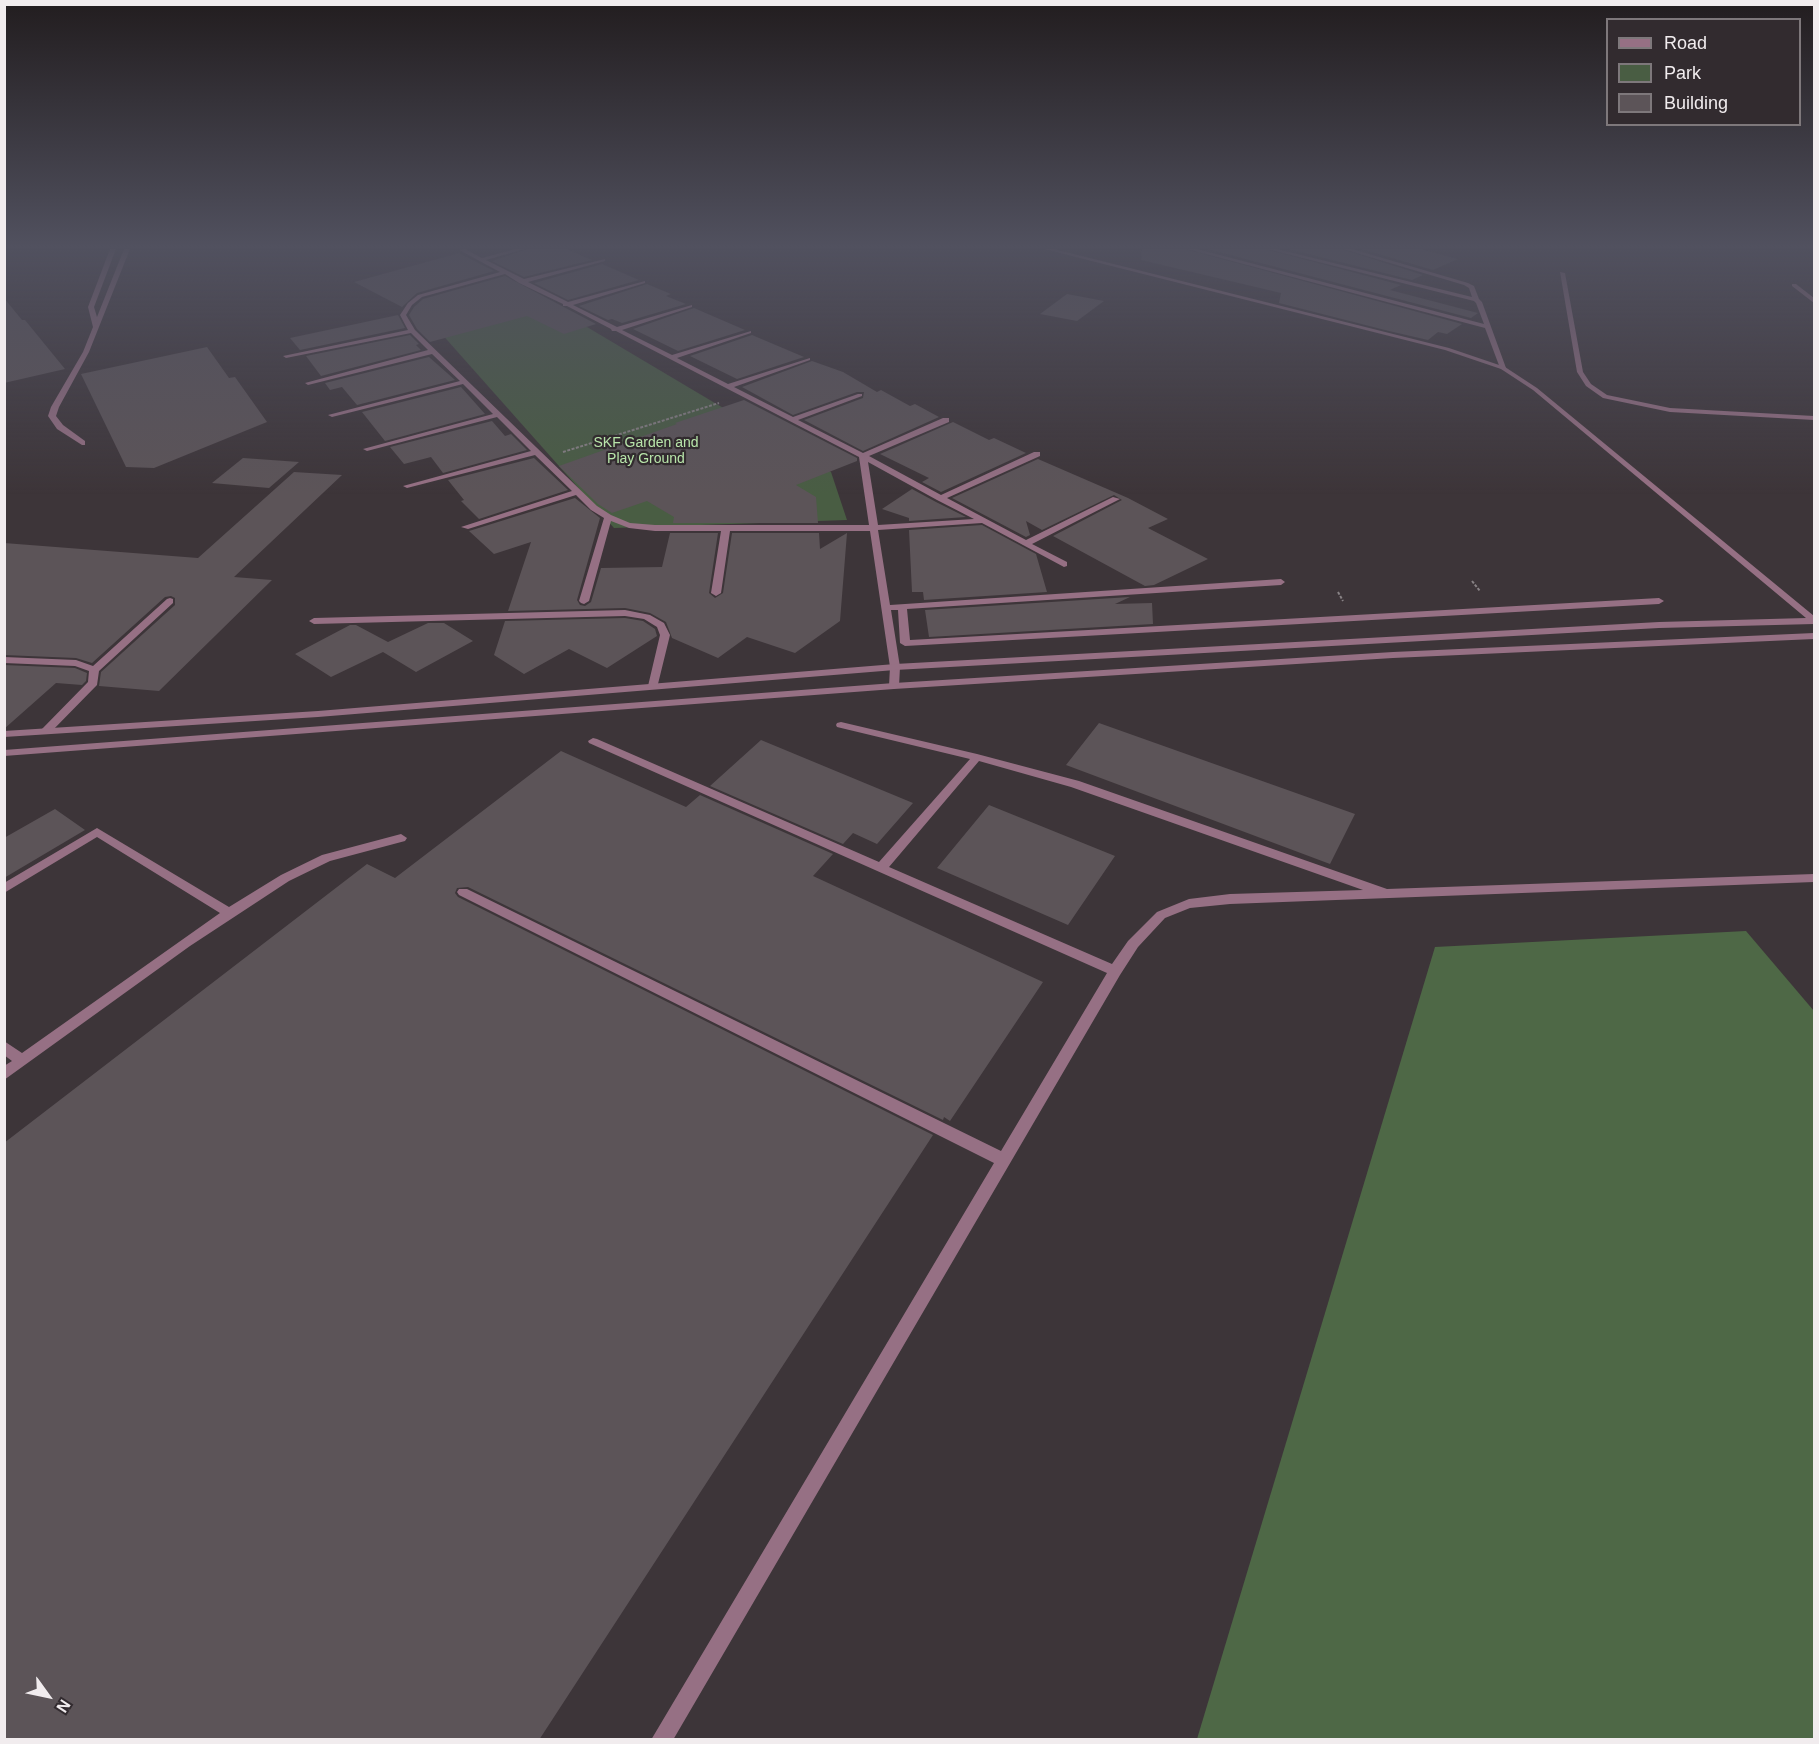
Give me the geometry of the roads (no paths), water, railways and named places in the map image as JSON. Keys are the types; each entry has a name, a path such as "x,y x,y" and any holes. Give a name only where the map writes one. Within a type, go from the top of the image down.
{"street":[{"path":"82,443 60,427 52,416 94,330"},
{"path":"615,330 863,456 1064,564"},
{"path":"1372,330 1435,346 1503,368 1535,389 1815,620"},
{"path":"1489,330 1503,368"},
{"path":"1572,330 1580,372 1588,385 1605,397 1670,410 1815,418"},
{"path":"286,356 412,331 594,508 608,517 629,525 655,528 875,528 981,521"},
{"path":"669,358 749,332"},
{"path":"308,383 434,351"},
{"path":"727,387 808,359"},
{"path":"332,415 464,382"},
{"path":"791,420 860,394"},
{"path":"367,449 498,415"},
{"path":"863,456 946,420"},
{"path":"940,498 1037,454"},
{"path":"407,486 539,455"},
{"path":"863,456 895,667 894,686"},
{"path":"465,527 578,492"},
{"path":"1025,544 1116,499"},
{"path":"584,601 608,517"},
{"path":"716,593 726,528"},
{"path":"887,613 1281,582"},
{"path":"45,732 93,683 94,670 170,601"},
{"path":"903,612 905,643 1659,601"},
{"path":"314,621 625,613 647,617 661,625 665,635 653,686"},
{"path":"4,734 306,715 895,667 1625,627 1815,620"},
{"path":"4,753 310,732 894,686 1393,655 1673,640 1815,636"},
{"path":"4,660 76,663 94,670"},
{"path":"841,725 977,757 1105,793 1390,894"},
{"path":"593,741 1115,971"},
{"path":"881,868 977,757"},
{"path":"4,889 97,832 229,913"},
{"path":"4,1074 229,913 285,878 326,858 401,838"},
{"path":"661,1740 1115,971 1133,944 1161,915 1189,904 1230,899 1815,878"},
{"path":"463,892 1003,1160"},
{"path":"4,1047 22,1061"}],"park label":[{"name":"SKF Garden and Play Ground","path":"646,451"}]}
